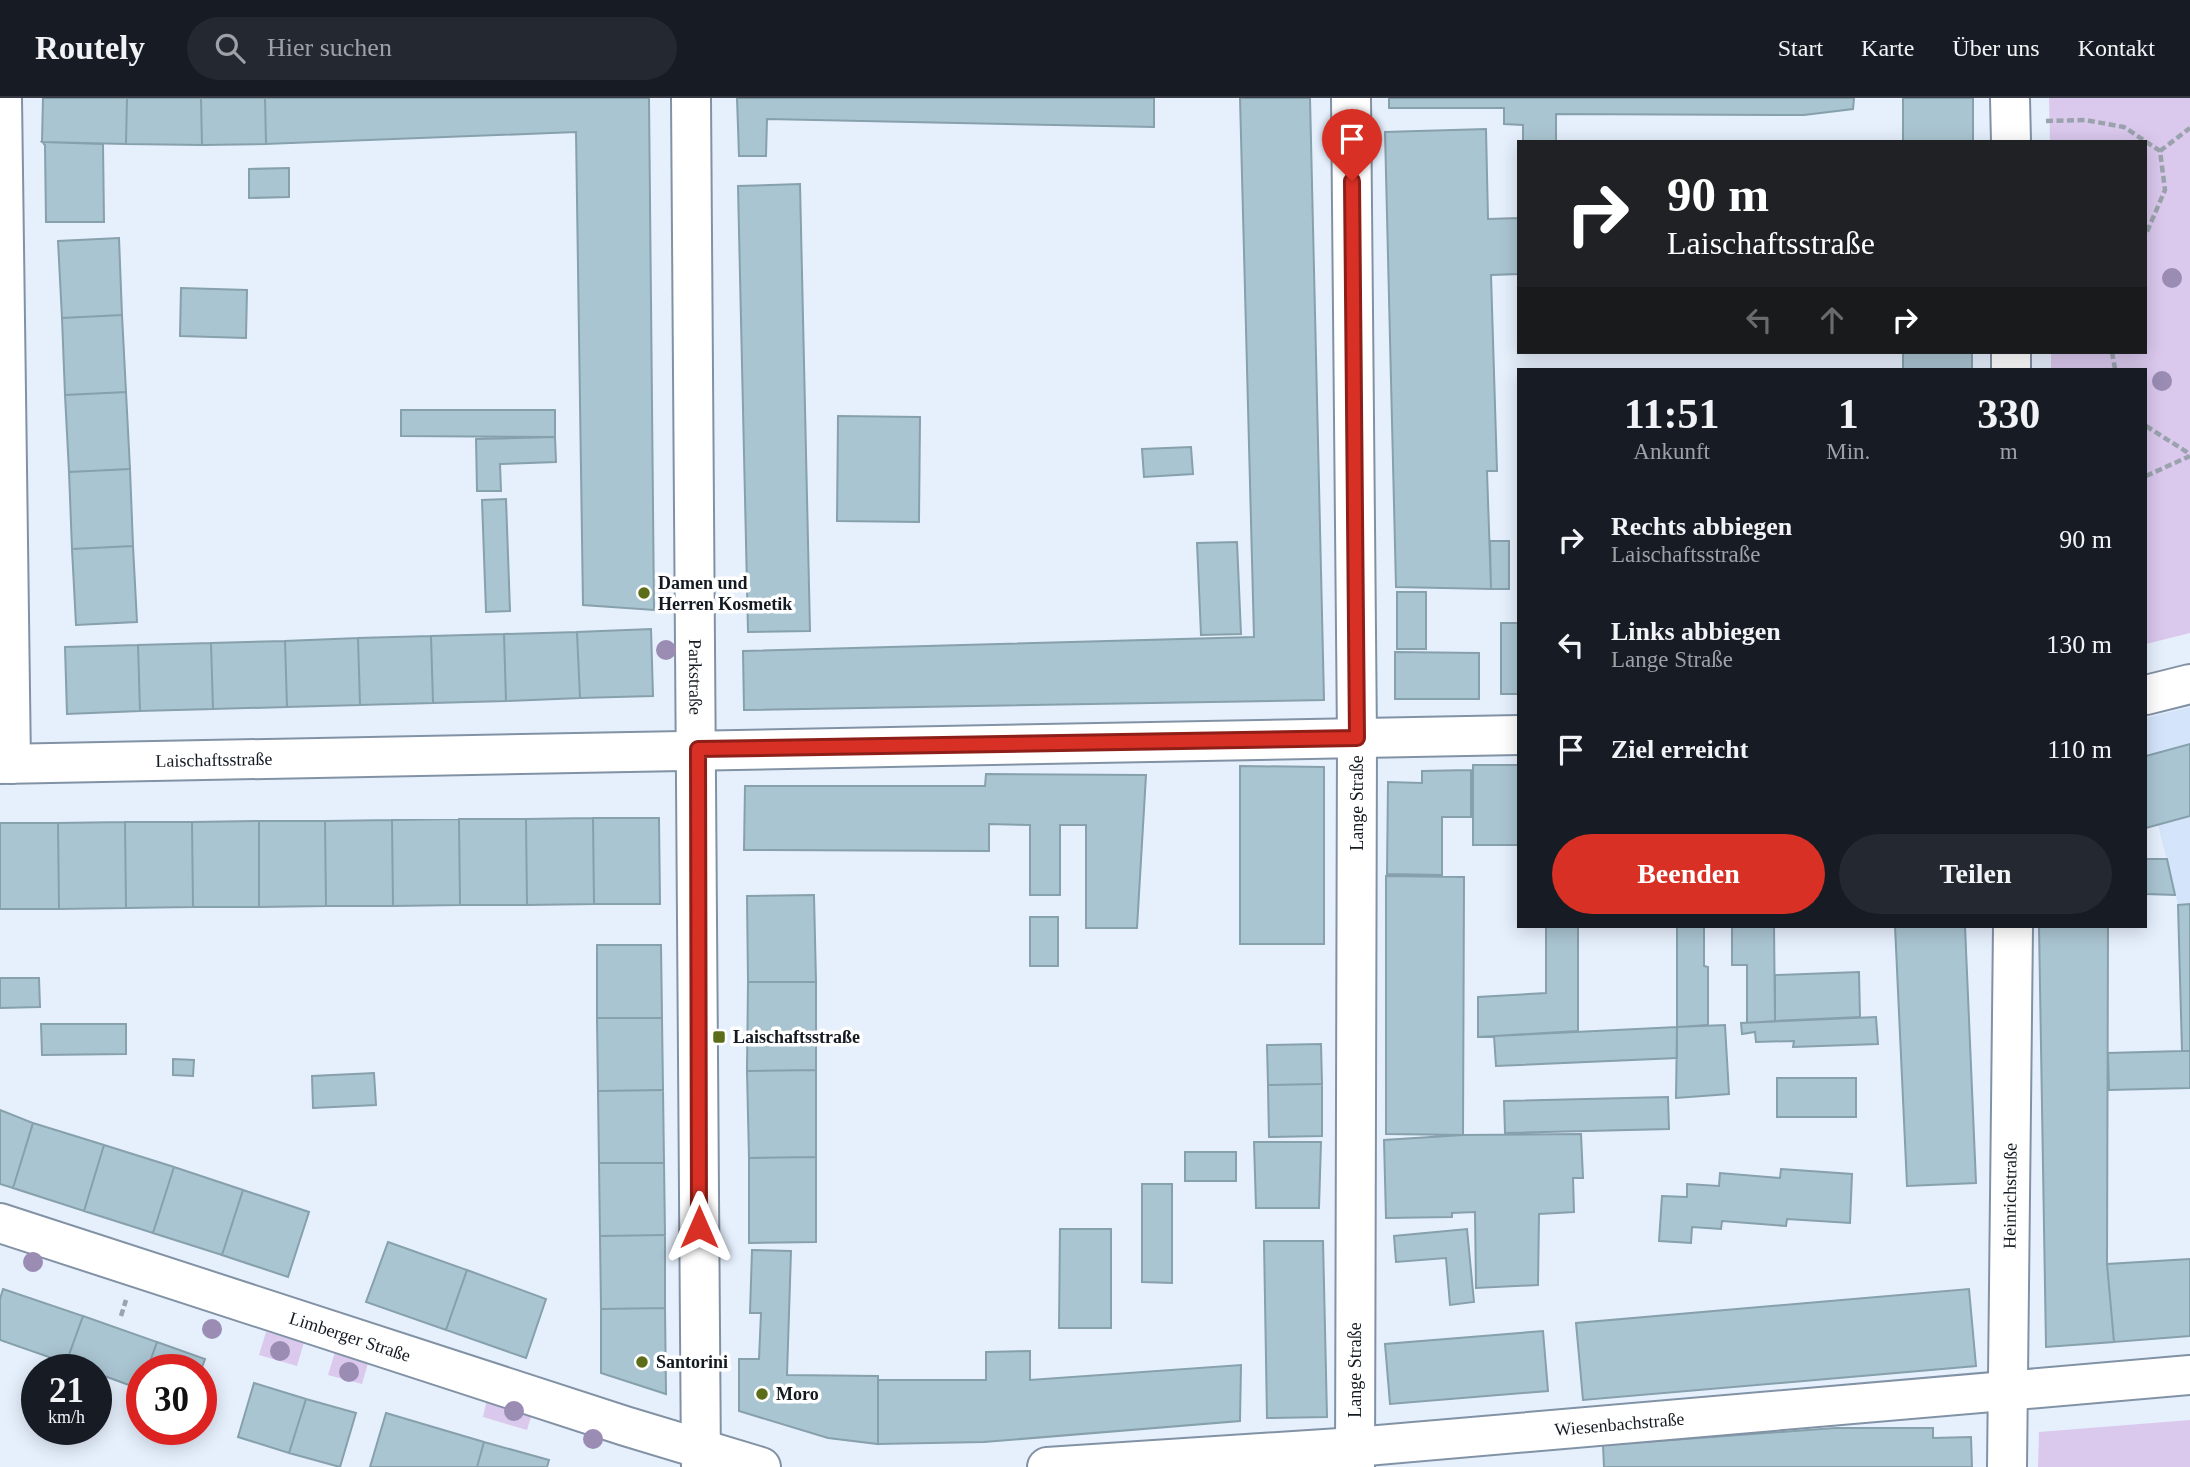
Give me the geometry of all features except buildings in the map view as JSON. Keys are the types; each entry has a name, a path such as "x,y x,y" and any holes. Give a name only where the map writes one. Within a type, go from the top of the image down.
{"street":[{"path":"2,98 5,764"},
{"name":"Parkstraße","path":"691,98 698,749 701,1458"},
{"name":"Lange Straße","path":"1351,98 1357,738 1355,1457"},
{"path":"2147,695 2190,684"},
{"name":"Laischaftsstraße","path":"5,764 1517,735"},
{"name":"Heinrichstraße","path":"2007,1467 2013,928"},
{"name":"Limberger Straße","path":"0,1223 701,1458"},
{"name":"Wiesenbachstraße","path":"1047,1467 1355,1457 2009,1388 2190,1375"},
{"path":"701,1458 761,1467"}],"path":[{"path":"2011,121 2085,120 2124,127 2144,140"},
{"path":"2160,151 2190,128"},
{"path":"2147,142 2160,151 2165,190 2147,232"},
{"path":"2147,427 2190,455"},
{"path":"2147,475 2190,455"}],"shaded area":[{"path":"2049,98 2190,98 2190,633 2147,644 2147,368 2051,368 2051,354 2147,354 2147,140 2050,140"},
{"path":"2190,707 2190,904 2178,905 2158,825 2147,828 2147,718"},
{"path":"266,1332 304,1342 297,1366 259,1355"},
{"path":"335,1352 368,1363 362,1384 328,1375"},
{"path":"487,1399 534,1407 527,1430 483,1417"},
{"path":"2190,1420 2190,1467 2038,1467 2039,1432"}],"place":[{"name":"Damen und Herren Kosmetik","path":"644,593"},
{"name":"Laischaftsstraße","path":"719,1037"},
{"name":"Santorini","path":"642,1362"},
{"name":"Moro","path":"762,1394"}],"route":[{"path":"699,1227 698,749 1357,738 1352,181"}]}
